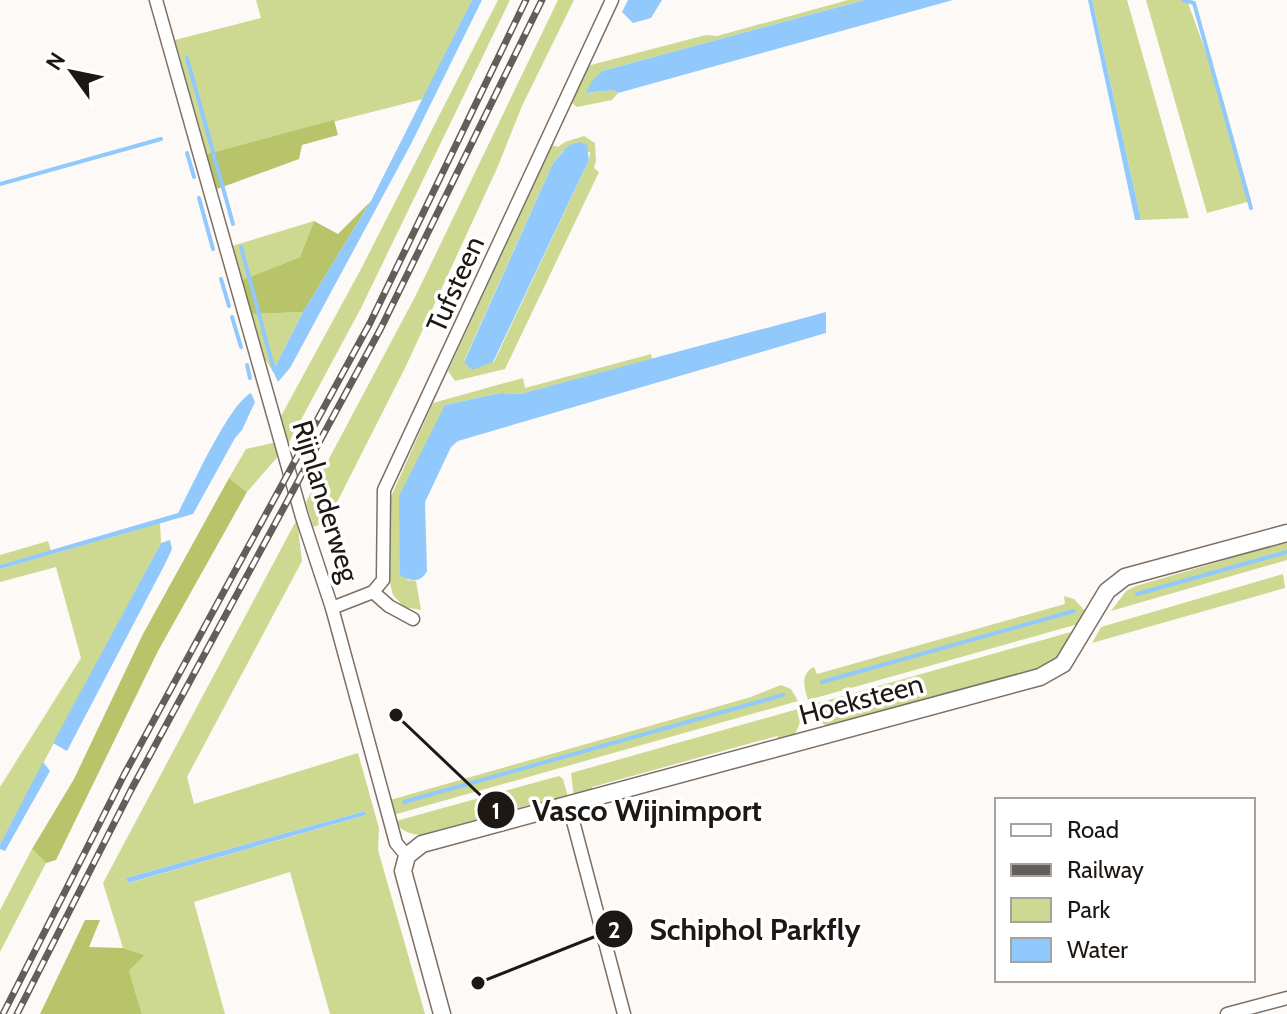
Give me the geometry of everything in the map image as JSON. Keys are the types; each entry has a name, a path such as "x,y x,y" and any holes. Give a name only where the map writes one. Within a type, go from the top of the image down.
{"street":[{"name":"Rijnlanderweg","path":"156,0 302,517 332,608 396,843 407,856 403,871 442,1014"},
{"name":"Tufsteen","path":"373,592 383,580 384,490 612,0"},
{"name":"Hoeksteen","path":"407,856 422,844 1040,677 1063,664 1107,591 1125,577 1287,533"},
{"path":"332,608 373,592 389,606 413,619"},
{"path":"569,806 624,1014"},
{"path":"1227,1014 1287,998"}],"green space":[{"path":"256,0 472,0 423,99 207,154 175,40 261,18"},
{"path":"498,0 510,0 361,308 288,444 280,418 361,269"},
{"path":"558,0 574,0 522,106 498,166 406,366 327,522 313,527 306,502 416,295"},
{"path":"848,0 864,0 602,71 587,93 613,90 618,93 612,100 577,107 572,103 587,66 706,35 717,36"},
{"path":"1092,0 1127,0 1189,218 1141,220"},
{"path":"1146,0 1187,0 1223,100 1251,201 1207,213"},
{"path":"334,120 338,135 302,145 299,159 217,189 207,154"},
{"path":"584,136 595,143 594,168 599,172 505,369 455,381 448,371 552,145 558,147","holes":["563,151 590,152 589,160 494,362 464,361 553,163"]},
{"path":"371,201 303,312 251,314 242,280 300,257 314,221 338,234"},
{"path":"314,221 300,257 242,280 232,246"},
{"path":"303,312 273,371 262,355 251,314"},
{"path":"651,354 652,359 520,394 500,393 445,405 407,580 416,581 421,610 404,607 393,595 390,583 389,501 433,403 523,378 525,388"},
{"path":"277,442 280,454 247,492 229,478 246,449"},
{"path":"229,478 247,492 158,651 56,860 46,863 32,849 74,779 143,634"},
{"path":"297,519 302,561 187,777 194,804 358,753 379,828 378,850 425,1014 330,1014 290,872 194,902 225,1014 142,1014 129,971 145,955 123,948 103,883","holes":["365,811 366,815 129,883 126,878"]},
{"path":"160,523 161,543 0,844 0,787 81,658 56,567 0,582 0,569"},
{"path":"48,541 51,551 0,565 0,555"},
{"path":"1287,542 1287,560 1111,611 1126,591 1136,586"},
{"path":"1283,574 1285,588 1092,643 1101,627"},
{"path":"1064,596 1074,599 1086,612 1082,623 808,700 805,677 814,667 817,674 1065,604"},
{"path":"1078,630 1055,664 829,727 815,719 811,705"},
{"path":"781,685 791,689 798,701 393,815 390,800 751,697"},
{"path":"798,709 800,720 793,737 780,740 777,736 592,787 593,793 574,799 571,773"},
{"path":"559,776 563,779 569,800 531,810 529,805 419,835 405,831 396,821"},
{"path":"32,849 46,863 0,952 0,910"},
{"path":"85,920 100,920 89,947 123,948 145,955 129,971 142,1014 40,1014"}],"water":[{"path":"472,0 482,0 411,144 290,368 278,382 273,371 303,312 371,201"},
{"path":"628,0 662,0 651,18 633,23 622,12"},
{"path":"864,0 953,0 618,93 613,90 586,93 602,71"},
{"path":"1088,0 1092,0 1141,220 1135,220"},
{"path":"580,142 587,145 589,160 493,362 472,370 464,362 553,163 569,145"},
{"path":"826,312 826,333 458,441 451,447 425,502 427,571 422,578 415,580 400,575 399,496 445,405 500,393 520,394"},
{"path":"251,393 255,402 242,430 193,514 0,569 0,565 178,513 222,429 242,400"},
{"path":"170,540 172,549 165,564 67,751 53,743 161,543"},
{"path":"43,762 50,771 5,851 0,849 0,844"},
{"path":"365,811 366,815 128,883 126,878"}],"waterway":[{"path":"1183,0 1194,3 1251,208"},
{"path":"187,58 233,224"},
{"path":"0,184 161,139"},
{"path":"187,153 194,177"},
{"path":"199,198 213,249"},
{"path":"241,247 274,370"},
{"path":"221,279 229,306"},
{"path":"232,317 241,347"},
{"path":"247,365 250,378"},
{"path":"1137,594 1287,552"},
{"path":"822,682 1074,611"},
{"path":"404,802 783,695"}],"railway":[{"path":"3,1014 124,775 370,323 526,0"},
{"path":"17,1014 131,790 381,328 542,0"}],"place":[{"name":"Vasco Wijnimport","path":"396,715"},
{"name":"Schiphol Parkfly","path":"478,983"}]}
